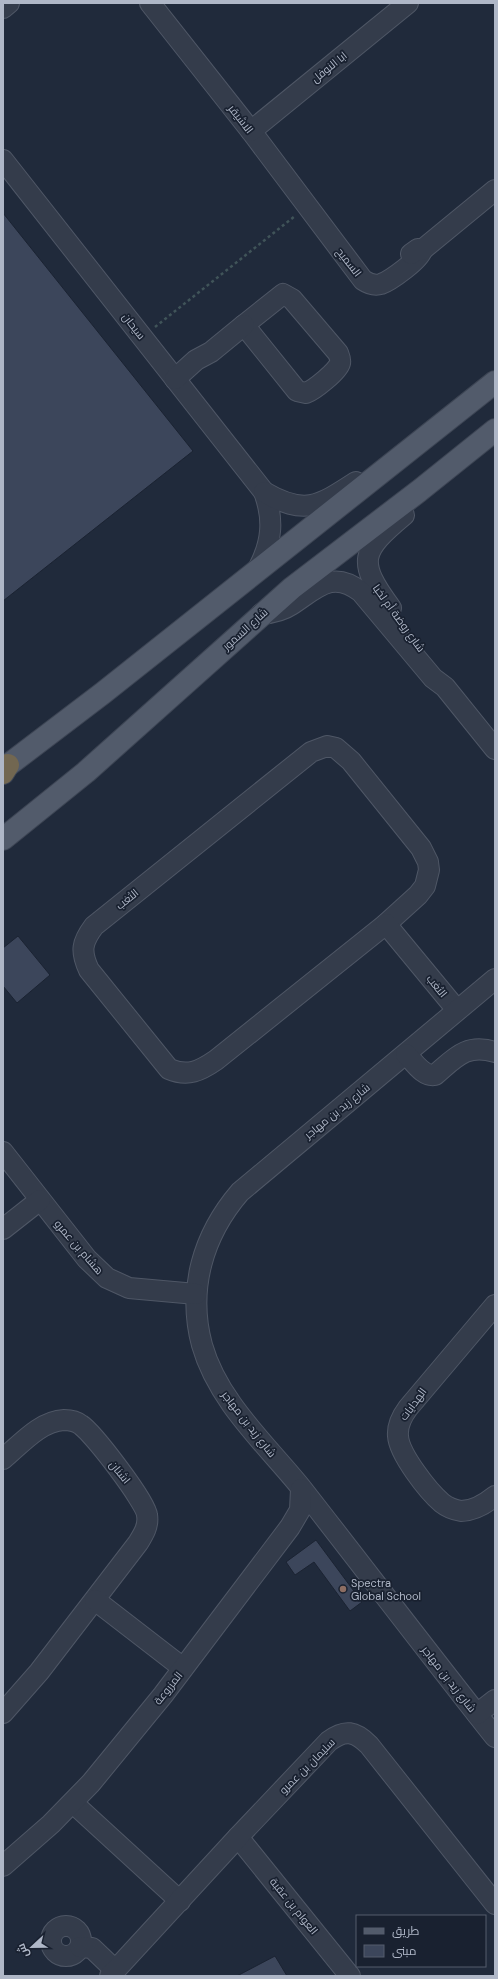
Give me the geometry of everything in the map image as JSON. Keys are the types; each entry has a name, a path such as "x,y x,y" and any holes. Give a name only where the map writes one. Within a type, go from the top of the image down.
{"main road":[{"path":"4,768 103,693 495,382"},
{"name":"شارع السمور","path":"3,839 86,772 261,614 292,588 419,491 495,430"}],"street":[{"path":"3,8 10,3"},
{"name":"الاشيقر","path":"150,3 251,131 331,236"},
{"name":"ابا النوفل","path":"251,131 405,4"},
{"name":"سيحان","path":"3,160 264,492 281,503 292,506 307,506 319,503 334,496 415,445"},
{"name":"السميح","path":"331,236 358,274 368,284 381,284 393,277 420,256 422,250 495,190"},
{"path":"178,382 205,364 211,352 279,295 286,294 338,353 340,363 338,368 314,389 306,393 297,391 244,325"},
{"name":"شارع روضة أم لخبا","path":"419,491 410,509 374,543 368,558 368,566 372,581 437,670 445,687"},
{"name":"سيحان","path":"260,567 267,552 271,536 271,519 264,492"},
{"name":"شارع روضة أم لخبا","path":"261,614 284,609 323,584 331,582 347,583 362,592 430,674 445,687 495,750"},
{"name":"الثغب","path":"327,746 336,748 351,761 421,848 428,862 428,879 425,886 386,924 216,1060 197,1072 187,1074 177,1073 169,1069 163,1062 89,970 83,959 82,950 88,933 94,926 311,752 327,746"},
{"name":"الثغب","path":"386,924 457,1010"},
{"name":"شارع زيد بن مهاجر","path":"495,978 240,1192 220,1217 208,1242 201,1262 196,1294 202,1344 213,1374 226,1397 301,1489 495,1737"},
{"path":"406,1054 419,1069 431,1076 435,1075 456,1056 466,1051 488,1050 495,1052"},
{"name":"هشام بن عمرو","path":"3,1152 87,1259 107,1278 129,1288 196,1294"},
{"path":"3,1229 40,1200"},
{"name":"الهدايات","path":"495,1306 408,1408 401,1418 398,1436 400,1445 408,1462 437,1498 447,1507 455,1510 470,1510 486,1503 495,1496"},
{"name":"اشنان","path":"3,1459 49,1424 62,1420 75,1422 88,1431 142,1501 148,1521 138,1543 95,1600 39,1672 5,1707"},
{"name":"المزروعة","path":"3,1866 73,1803 105,1766 183,1668 290,1527 300,1510 301,1489"},
{"path":"95,1600 183,1668"},
{"path":"477,1714 495,1700"},
{"name":"سليمان بن عمرو","path":"113,1973 329,1741 346,1733 355,1734 369,1745 495,1904"},
{"path":"73,1803 180,1901"},
{"name":"العوام بن عقبة","path":"238,1837 350,1976"},
{"path":"80,1947 92,1948 113,1973"}],"path":[{"path":"143,337 308,206"}],"building":[{"path":"3,213 193,451 3,601"},
{"path":"18,936 50,975 17,1003 3,986 3,948"},
{"name":"Spectra Global School","path":"316,1540 362,1602 350,1611 314,1562 295,1575 286,1562"},
{"path":"275,1956 287,1976 237,1976"}],"place":[{"name":"Spectra Global School","path":"343,1589"}]}
